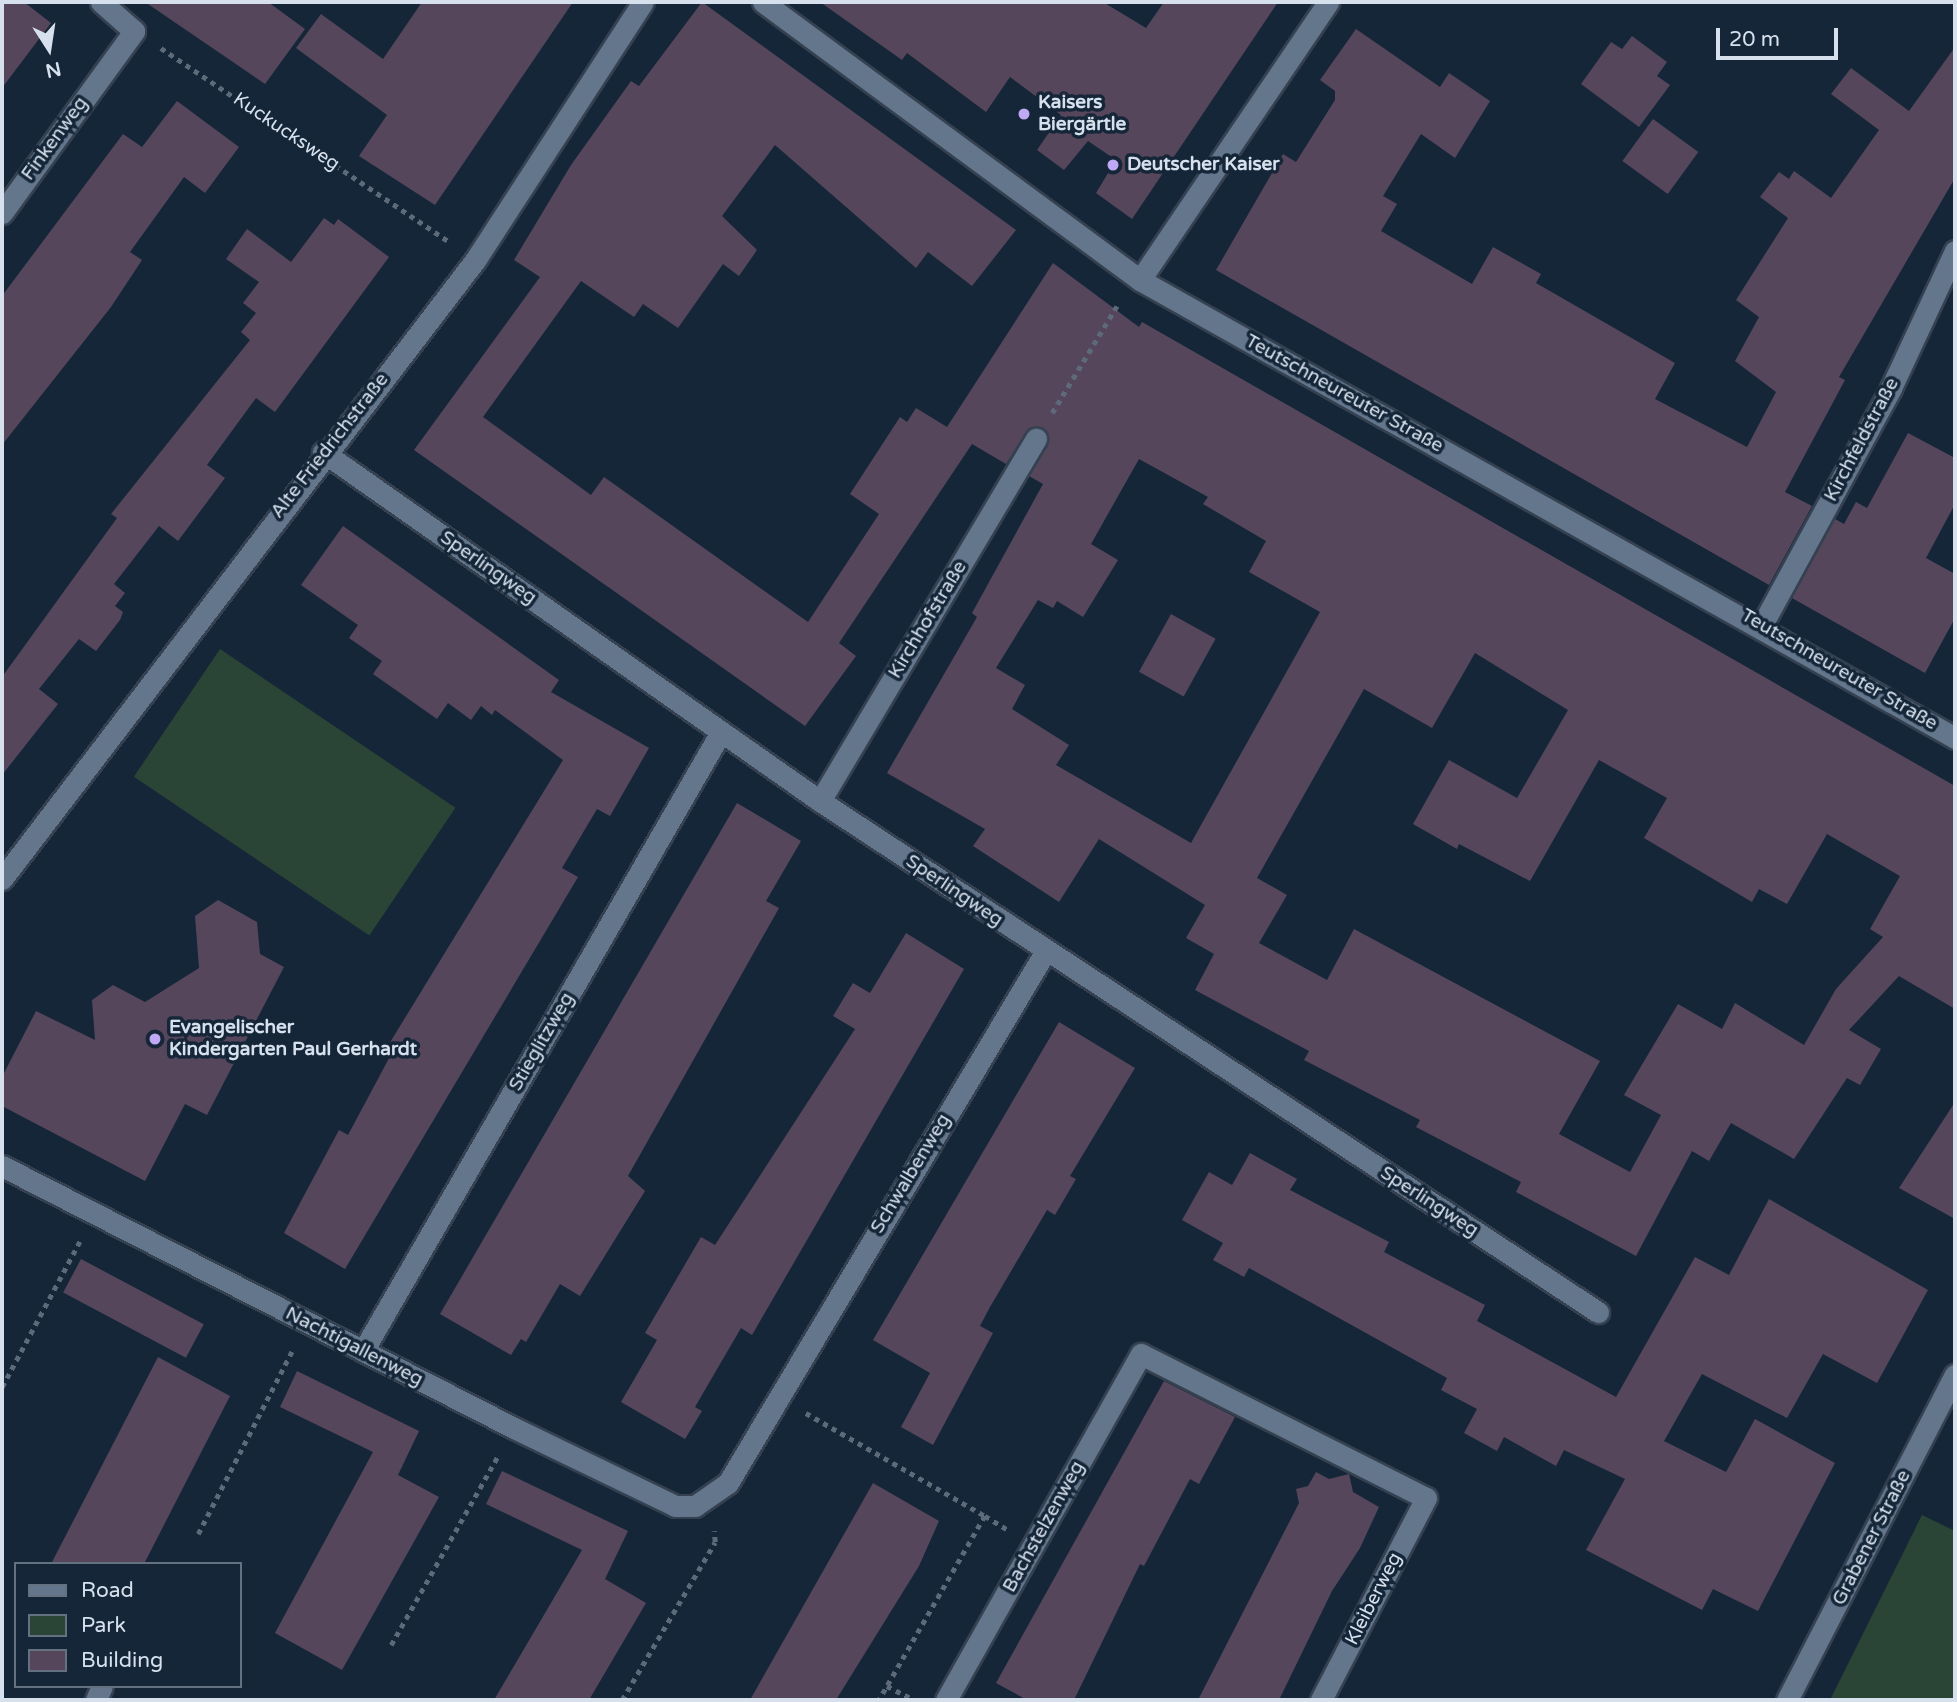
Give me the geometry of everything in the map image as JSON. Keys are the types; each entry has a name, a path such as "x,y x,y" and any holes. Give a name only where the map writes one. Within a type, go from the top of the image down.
{"street":[{"path":"101,2 134,30"},
{"name":"Alte Friedrichstraße","path":"2,879 323,452 476,259 643,2"},
{"name":"Teutschneureuter Straße","path":"763,2 1140,280 1762,625 1955,738"},
{"path":"1140,280 1328,2"},
{"name":"Finkenweg","path":"2,213 134,30"},
{"name":"Kirchfeldstraße","path":"1762,625 1891,388 1955,251"},
{"name":"Kirchhofstraße","path":"820,801 1036,439"},
{"name":"Sperlingweg","path":"323,452 820,801 1045,952 1598,1311"},
{"name":"Stieglitzweg","path":"363,1351 721,732"},
{"name":"Schwalbenweg","path":"712,1500 778,1397 1045,952"},
{"name":"Nachtigallenweg","path":"2,1166 514,1428 675,1506 712,1500"},
{"name":"Bachstelzenweg","path":"946,1700 1141,1354 1426,1498"},
{"name":"Grabener Straße","path":"1787,1700 1950,1398 1955,1375"},
{"name":"Kleiberweg","path":"1321,1700 1426,1498"}],"path":[{"name":"Kuckucksweg","path":"134,30 476,259"},
{"path":"1036,439 1112,310 1140,280"},
{"path":"2,1387 94,1215"},
{"path":"198,1534 306,1322"},
{"path":"778,1397 985,1516 879,1700"},
{"path":"391,1645 514,1428"},
{"path":"621,1700 715,1542 712,1500"},
{"path":"887,1686 914,1700"}],"green space":[{"path":"220,649 455,808 369,935 134,777"},
{"path":"1922,1515 1955,1531 1955,1700 1830,1700"}],"building":[{"path":"2,2 24,2 51,23 2,88"},
{"path":"145,2 268,2 305,29 265,84"},
{"path":"422,2 573,2 435,205 359,156 387,115 296,48 321,14 383,59"},
{"path":"702,2 1016,230 972,286 928,252 916,268 775,145 722,216 757,250 739,276 723,264 678,328 643,304 634,317 581,281 483,417 591,495 604,477 808,622 879,514 850,494 900,417 907,422 916,408 947,427 1053,263 1139,327 1142,322 1955,786 1955,1009 1899,976 1849,1030 1881,1049 1860,1085 1847,1078 1794,1159 1731,1123 1709,1161 1692,1151 1636,1256 1516,1192 1521,1182 1416,1127 1420,1120 1304,1060 1309,1051 1195,990 1214,954 1186,938 1205,905 1099,839 1059,902 973,846 985,829 887,773 977,617 972,613 1043,484 1029,476 1048,445 1043,428 1029,428 1006,464 972,444 839,643 856,656 805,726 414,450 540,277 514,260 571,165 631,81 639,86","holes":["1139,459 1208,497 1203,504 1266,541 1249,572 1320,612 1191,843 1056,765 1069,745 1012,709 1025,685 996,668 1038,600 1053,608 1057,601 1083,617 1118,560 1091,544","1475,653 1568,710 1517,798 1449,760 1413,824 1457,849 1459,844 1530,881 1599,760 1667,798 1644,838 1752,902 1759,889 1787,904 1827,834 1900,876 1870,929 1883,937 1836,989 1804,1045 1735,1003 1722,1029 1678,1004 1624,1095 1661,1115 1630,1172 1559,1134 1600,1061 1354,929 1327,980 1259,943 1287,895 1257,878 1364,689 1432,728"]},
{"path":"820,2 1103,2 1146,28 1164,2 1278,2 1132,219 1096,193 1116,160 1088,141 1064,170 1037,150 1061,115 1010,77 986,112 907,53 902,60"},
{"path":"1356,29 1440,87 1449,73 1490,101 1455,158 1421,134 1383,196 1397,204 1381,231 1472,284 1493,247 1541,274 1536,283 1675,363 1655,399 1747,447 1776,392 1735,361 1759,317 1736,300 1788,218 1760,197 1779,172 1789,179 1794,171 1831,198 1879,130 1831,94 1851,68 1909,111 1955,47 1955,178 1839,377 1845,380 1785,492 1812,506 1769,585 1216,270 1283,154 1296,162 1335,100 1335,91 1320,80"},
{"path":"1632,36 1667,62 1657,76 1670,85 1639,127 1581,84 1611,42 1622,49"},
{"path":"177,101 239,147 205,193 184,177 130,252 142,260 111,307 2,445 2,296 123,134 142,147"},
{"path":"1653,119 1698,152 1668,194 1622,161"},
{"path":"324,218 334,225 338,219 389,257 275,412 256,398 207,465 225,478 178,541 159,526 114,584 125,593 115,606 123,612 120,620 96,651 79,639 39,689 58,704 2,775 2,677 117,518 111,514 250,340 241,332 256,313 243,303 259,282 226,259 247,229 291,262"},
{"path":"1908,433 1955,458 1955,504 1926,558 1955,574 1955,618 1925,673 1792,598 1835,519 1844,524 1856,502 1867,508"},
{"path":"343,526 559,680 551,692 649,748 610,816 597,809 562,868 578,877 345,1269 284,1233 339,1130 348,1135 395,1047 389,1044 563,760 495,710 492,715 481,706 471,720 448,703 437,719 373,674 382,661 349,638 358,625 301,585"},
{"path":"1171,614 1216,639 1184,696 1139,672"},
{"path":"737,803 801,841 766,901 779,908 628,1176 645,1191 580,1296 560,1284 526,1342 521,1339 511,1355 440,1314"},
{"path":"218,900 257,922 260,954 284,967 207,1115 185,1104 145,1181 2,1106 2,1077 36,1011 95,1040 92,1000 113,985 145,1002 199,968 195,916"},
{"path":"906,933 964,969 752,1335 741,1328 695,1407 702,1411 685,1439 621,1402 657,1340 645,1333 701,1237 715,1245 855,1029 833,1016 853,983 870,993"},
{"path":"1059,1022 1135,1068 1070,1176 1076,1179 1055,1215 1047,1210 990,1307 980,1326 993,1333 933,1445 901,1427 930,1373 873,1340"},
{"path":"1955,1102 1955,1219 1899,1188"},
{"path":"1250,1153 1297,1179 1290,1190 1389,1242 1384,1252 1485,1305 1477,1321 1616,1397 1695,1257 1729,1275 1769,1199 1928,1290 1877,1383 1823,1354 1787,1418 1702,1374 1664,1441 1726,1472 1755,1419 1835,1463 1758,1611 1713,1589 1702,1610 1586,1550 1625,1479 1564,1450 1556,1466 1504,1437 1497,1451 1464,1433 1477,1409 1441,1390 1447,1378 1249,1268 1244,1277 1213,1260 1223,1243 1182,1220 1209,1172 1232,1185"},
{"path":"81,1259 204,1324 186,1358 63,1293"},
{"path":"158,1357 230,1396 145,1562 52,1562"},
{"path":"297,1371 419,1431 398,1475 439,1497 342,1670 275,1633 373,1452 280,1407"},
{"path":"1164,1381 1235,1417 1199,1484 1190,1479 1144,1566 1140,1564 1074,1700 1027,1700 996,1683"},
{"path":"502,1471 628,1531 605,1579 646,1603 589,1700 494,1700 582,1550 486,1504"},
{"path":"1316,1472 1329,1479 1349,1474 1353,1492 1379,1507 1360,1548 1332,1591 1279,1700 1198,1700 1299,1503 1296,1489 1308,1486"},
{"path":"873,1483 939,1521 919,1566 836,1700 750,1700"}],"place":[{"name":"Kaisers Biergärtle","path":"1024,114"},
{"name":"Deutscher Kaiser","path":"1113,165"},
{"name":"Evangelischer Kindergarten Paul Gerhardt","path":"155,1039"}]}
